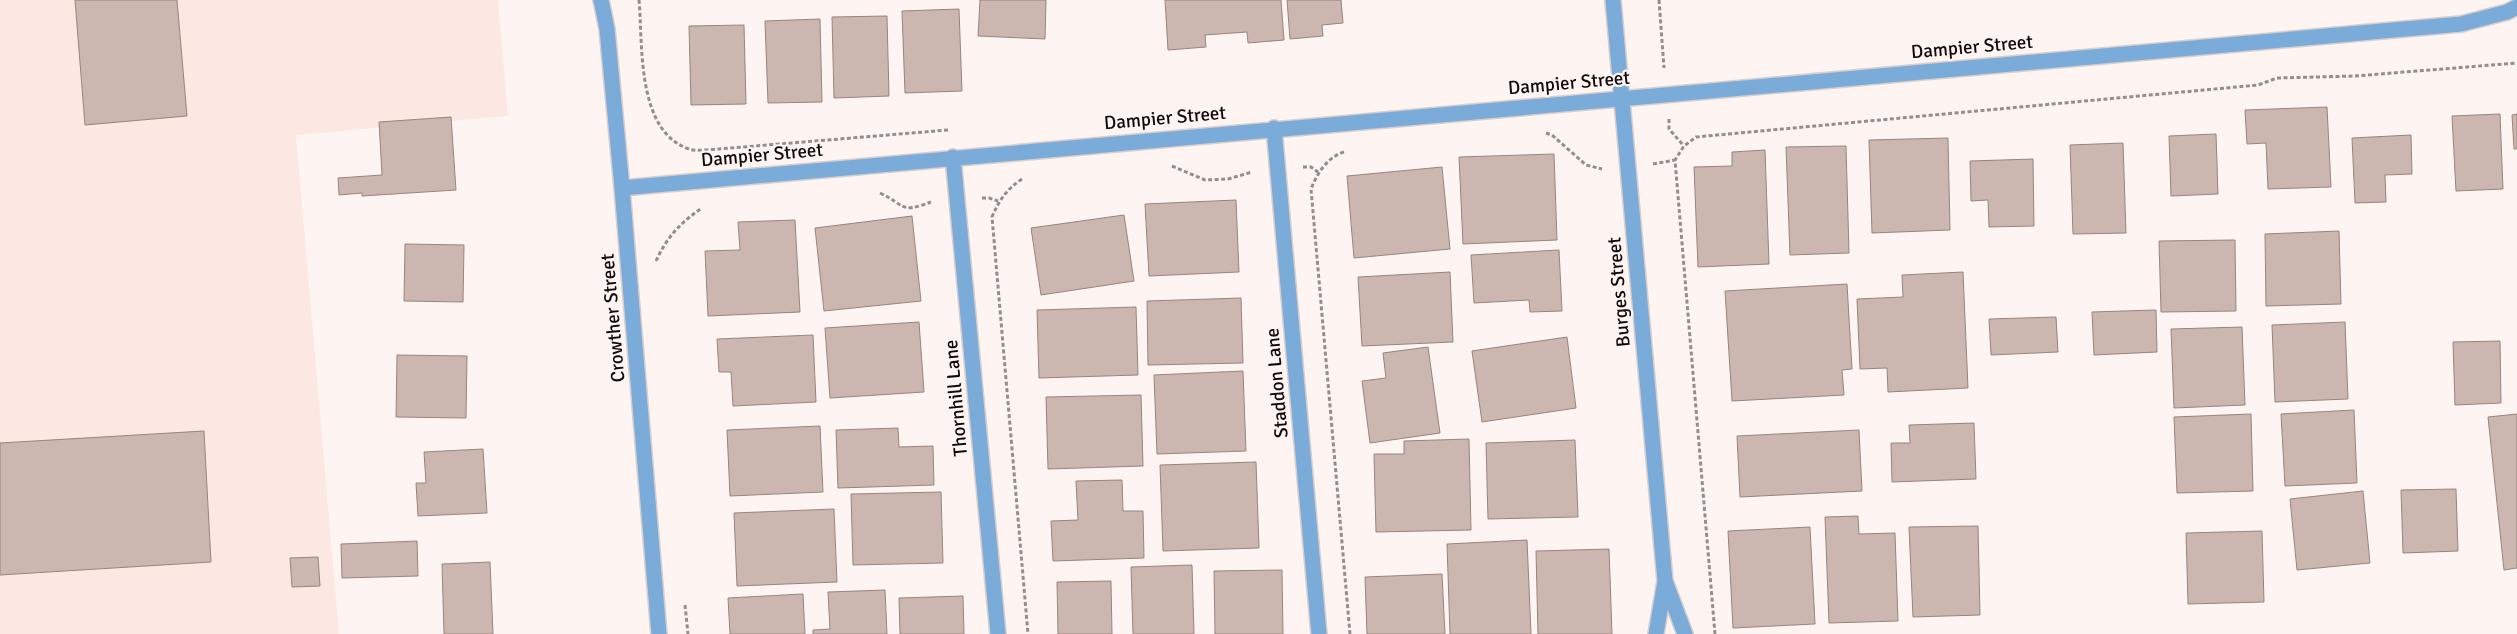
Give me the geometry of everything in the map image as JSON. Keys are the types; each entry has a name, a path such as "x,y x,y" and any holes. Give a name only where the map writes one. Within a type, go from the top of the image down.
{"street":[{"name":"Crowther Street","path":"600,0 607,29 622,188 659,634"},
{"name":"Burges Street","path":"1613,0 1665,581 1656,634"},
{"name":"Dampier Street","path":"622,188 1274,128 2461,24 2507,12 2517,7"},
{"name":"Staddon Lane","path":"1274,128 1319,634"},
{"name":"Thornhill Lane","path":"953,157 998,634"},
{"name":"Burges Street","path":"1665,581 1685,634"}],"path":[{"path":"639,0 647,96 654,115 667,136 689,149 719,149 953,129"},
{"path":"1659,0 1663,56"},
{"path":"1714,634 1675,160 1684,146 1696,138 2258,85 2277,78 2355,76 2517,63"},
{"path":"1670,129 1684,146"},
{"path":"1541,132 1552,134 1586,165 1598,170 1604,169"},
{"path":"1347,151 1338,153 1318,172 1311,188 1350,634"},
{"path":"1653,164 1675,160"},
{"path":"1164,165 1205,180 1228,179 1247,173"},
{"path":"1311,167 1318,172"},
{"path":"1027,176 1012,186 998,202 992,217 1028,634"},
{"path":"876,192 883,194 897,205 907,208 922,207 929,203"},
{"path":"989,198 998,202"},
{"path":"655,263 665,241 683,221 710,203"},
{"path":"684,595 688,634"}],"shaded area":[{"path":"0,0 498,0 508,116 296,135 339,634 0,634"}],"building":[{"path":"75,0 177,0 187,116 85,125"},
{"path":"980,0 1046,0 1045,39 978,36"},
{"path":"1165,0 1281,0 1284,40 1248,43 1247,32 1205,35 1206,47 1168,50"},
{"path":"1287,0 1341,0 1343,23 1322,25 1323,36 1290,39"},
{"path":"959,9 962,91 905,93 902,11"},
{"path":"887,16 889,96 834,98 832,17"},
{"path":"820,19 822,102 768,103 765,21"},
{"path":"744,25 746,104 691,105 689,26"},
{"path":"2327,107 2331,187 2268,189 2266,143 2247,144 2245,110"},
{"path":"2500,114 2503,189 2456,191 2452,116"},
{"path":"2517,114 2517,149 2514,149 2512,115"},
{"path":"451,117 456,190 362,196 362,193 339,195 338,178 382,175 379,122"},
{"path":"2216,134 2218,194 2171,196 2169,136"},
{"path":"2411,135 2412,174 2385,175 2386,202 2355,203 2352,138"},
{"path":"1948,138 1950,230 1872,233 1869,140"},
{"path":"2123,143 2126,233 2073,234 2070,145"},
{"path":"1846,146 1849,253 1790,255 1786,147"},
{"path":"1765,150 1769,264 1698,267 1694,167 1732,166 1732,152"},
{"path":"1554,154 1557,240 1463,244 1459,157"},
{"path":"2033,159 2034,226 1989,227 1988,200 1971,201 1970,161"},
{"path":"1442,167 1450,249 1354,258 1347,176"},
{"path":"1236,200 1239,272 1149,276 1145,204"},
{"path":"1124,215 1134,281 1041,295 1031,228"},
{"path":"912,216 921,301 824,311 815,228"},
{"path":"795,220 800,312 708,316 705,251 740,250 738,222"},
{"path":"2339,231 2341,304 2266,306 2265,234"},
{"path":"2235,240 2236,311 2161,312 2159,241"},
{"path":"405,244 464,245 463,302 404,301"},
{"path":"1559,250 1562,311 1530,312 1529,300 1474,303 1471,255"},
{"path":"1450,272 1453,342 1362,346 1358,277"},
{"path":"1963,272 1968,388 1888,392 1887,368 1860,369 1857,299 1903,297 1902,275"},
{"path":"1847,284 1852,369 1842,370 1844,395 1732,401 1725,291"},
{"path":"1241,298 1243,363 1148,365 1147,301"},
{"path":"1136,307 1138,375 1039,378 1037,310"},
{"path":"2156,310 2157,352 2094,355 2092,312"},
{"path":"2056,317 2058,352 1991,355 1989,319"},
{"path":"919,322 924,392 830,398 825,328"},
{"path":"2345,322 2348,399 2275,402 2272,325"},
{"path":"2242,327 2245,405 2174,408 2171,329"},
{"path":"813,335 816,402 733,406 731,372 719,372 717,339"},
{"path":"1567,337 1576,408 1482,422 1472,351"},
{"path":"2500,341 2501,403 2455,405 2453,342"},
{"path":"1428,347 1440,433 1370,443 1362,381 1386,378 1383,353"},
{"path":"397,355 467,356 466,418 396,417"},
{"path":"1243,371 1246,451 1157,454 1154,375"},
{"path":"1141,395 1143,466 1048,469 1046,397"},
{"path":"2354,410 2357,483 2285,486 2281,414"},
{"path":"2251,414 2253,491 2177,493 2174,417"},
{"path":"2517,414 2517,568 2504,570 2488,417"},
{"path":"1974,423 1976,479 1892,482 1891,443 1910,443 1909,425"},
{"path":"820,426 823,492 730,496 727,430"},
{"path":"898,428 899,447 933,446 934,485 838,488 836,430"},
{"path":"1859,430 1862,491 1740,497 1737,436"},
{"path":"204,431 211,562 0,575 0,443"},
{"path":"1469,439 1471,530 1376,532 1374,454 1404,454 1404,441"},
{"path":"1575,440 1578,517 1488,519 1486,443"},
{"path":"483,449 487,513 418,516 416,483 426,483 424,452"},
{"path":"1256,462 1259,548 1163,551 1160,465"},
{"path":"1122,480 1123,511 1143,511 1144,558 1053,561 1051,521 1078,520 1076,481"},
{"path":"2456,489 2458,551 2403,553 2401,490"},
{"path":"2363,491 2370,563 2297,570 2290,499"},
{"path":"941,492 943,563 853,565 851,494"},
{"path":"834,509 837,582 737,586 734,513"},
{"path":"1858,516 1859,534 1895,533 1898,621 1829,623 1825,517"},
{"path":"1978,526 1980,615 1913,617 1909,527"},
{"path":"1810,527 1815,624 1733,628 1728,531"},
{"path":"2262,531 2264,602 2188,604 2186,533"},
{"path":"1527,540 1531,634 1450,634 1447,544"},
{"path":"417,541 418,576 342,578 341,544"},
{"path":"1609,549 1612,634 1538,634 1536,551"},
{"path":"318,557 320,586 292,587 290,558"},
{"path":"490,562 493,634 444,634 442,564"},
{"path":"1192,565 1194,634 1133,634 1131,567"},
{"path":"1282,570 1283,634 1215,634 1214,571"},
{"path":"1442,574 1445,634 1367,634 1365,577"},
{"path":"1111,581 1112,634 1058,634 1057,582"},
{"path":"885,590 887,634 813,634 813,630 830,629 828,592"},
{"path":"803,594 805,634 730,634 728,598"},
{"path":"963,596 964,634 900,634 899,598"}]}
